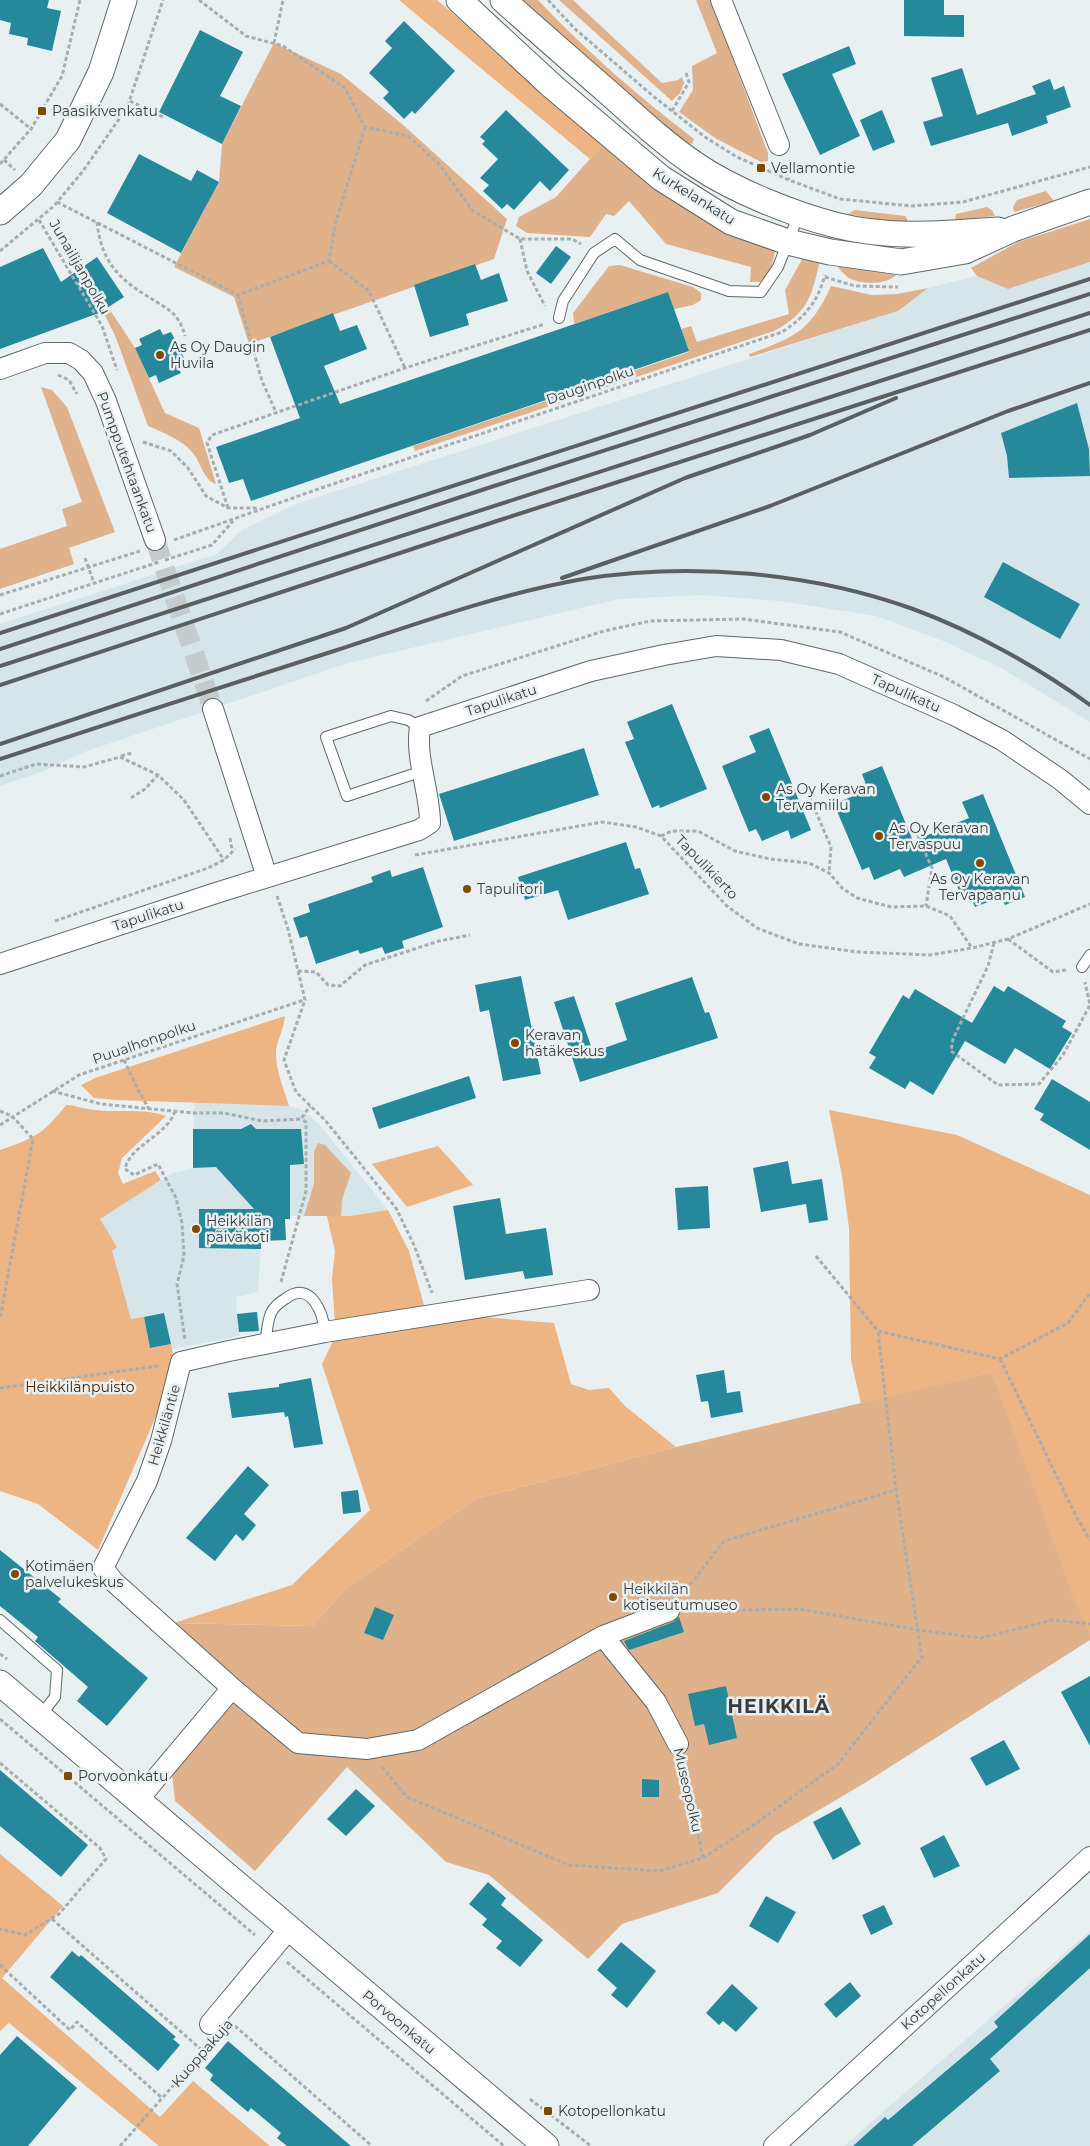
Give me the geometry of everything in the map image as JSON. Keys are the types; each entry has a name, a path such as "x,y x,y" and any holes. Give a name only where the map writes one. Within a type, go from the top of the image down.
{"street":[{"path":"0,212 30,185 68,140 101,72 124,0"},
{"name":"Kurkelankatu","path":"459,0 552,86 661,178 731,222 788,242 830,252 901,262 965,251 1013,229 1090,202"},
{"name":"Kurkelankatu","path":"503,0 663,141 698,166 731,185 799,213 836,225 909,235 1013,229"},
{"path":"721,0 779,145"},
{"name":"Pumpputehtaankatu","path":"0,369 45,353 69,353 81,360 93,374 106,401 155,540"},
{"name":"Tapulikatu","path":"0,964 267,877 401,836 430,823 430,804 417,744 420,727 591,671 664,654 716,646 781,650 839,664 954,715 1002,740 1061,780 1090,804"},
{"path":"213,709 267,877"},
{"path":"184,1354 265,1344 325,1332 589,1290"},
{"name":"Heikkiläntie","path":"184,1354 161,1441 147,1481 103,1568 114,1582 232,1688"},
{"path":"137,1800 232,1688 298,1743 367,1749 418,1740 603,1636 669,1612"},
{"name":"Museopolku","path":"603,1636 656,1702 678,1744"},
{"name":"Porvoonkatu","path":"0,1683 546,2146"},
{"name":"Kotopellonkatu","path":"774,2146 1090,1857"},
{"name":"Kuoppakuja","path":"218,2028 272,1949 289,1929"}],"lane":[{"path":"556,319 563,301 594,252 615,239 640,260 729,291 761,292 778,267 799,213"},
{"path":"420,727 408,720 391,716 326,737 347,796 423,771"},
{"path":"1082,967 1090,955"},
{"path":"265,1344 272,1312 278,1304 293,1294 305,1293 319,1307 325,1332"},
{"path":"0,1620 57,1670 55,1696 40,1717"}],"path":[{"path":"0,164 31,129 62,76 80,0"},
{"path":"199,0 246,36 283,46 345,88 366,127 335,224 329,261"},
{"path":"274,44 283,0"},
{"path":"548,0 574,28 705,137 737,157 789,180 840,199 912,206 963,202 1090,167"},
{"path":"672,111 689,82 686,73"},
{"path":"130,101 163,117 164,115"},
{"path":"0,104 31,129"},
{"path":"366,127 408,136 439,164 472,210 520,239 572,239 594,252"},
{"path":"4,160 17,173"},
{"path":"836,225 840,199"},
{"path":"57,202 238,295 262,381 276,412"},
{"name":"Junailijanpolku","path":"39,220 102,326"},
{"path":"96,222 99,244 107,261 121,276 180,319 185,336"},
{"path":"228,508 207,443 212,435 404,368 556,319 527,271 520,239"},
{"name":"Dauginpolku","path":"228,508 263,508 782,332 802,319 813,304 825,278 830,252"},
{"path":"238,295 329,261"},
{"path":"329,261 370,291 404,368"},
{"path":"143,442 171,451 188,468 206,496 228,508"},
{"path":"0,614 212,545 233,520"},
{"path":"85,558 94,583"},
{"path":"0,595 88,568"},
{"path":"0,776 36,764 84,767 132,753"},
{"path":"120,757 158,774 184,800 224,860"},
{"path":"130,798 145,789 158,774"},
{"path":"817,786 807,791 831,847 829,873"},
{"name":"Tapulikierto","path":"445,850 602,822 636,827 661,836 679,852 727,906 757,928 799,944 858,952 930,955 972,948 1008,939 1090,904"},
{"path":"661,836 672,831 698,831 735,851 770,859 809,863 829,873 842,888 857,898 891,907 926,906 950,916 972,948"},
{"path":"924,832 918,836 932,868 926,906"},
{"path":"51,922 208,868 224,860 232,850"},
{"path":"277,896 304,1000 284,1060 296,1092 343,1141 396,1208 414,1245 441,1314"},
{"path":"298,971 316,972 328,985 340,986 365,964 438,941 470,935"},
{"path":"994,942 988,966 953,1039 951,1051 998,1085 1039,1084 1063,1055 1090,1004 1082,967 1053,972 1008,939"},
{"name":"Puualhonpolku","path":"0,1125 79,1076 304,1000"},
{"path":"124,1060 149,1108"},
{"path":"52,1091 101,1104 194,1113 224,1113 262,1121 301,1119 306,1122 306,1191 282,1274 278,1304"},
{"path":"301,1119 304,1112 310,1106"},
{"path":"0,1111 12,1116 33,1139 0,1319"},
{"path":"0,1388 184,1354 177,1284 184,1256 182,1222 176,1198 158,1164 134,1175 125,1169 129,1158 172,1121 175,1111"},
{"path":"367,1749 407,1797 570,1865 659,1871 703,1858 748,1829 838,1764 922,1658 896,1490 878,1331 816,1256"},
{"path":"878,1331 1000,1359 1068,1323 1090,1293"},
{"path":"1000,1359 1076,1516 1090,1540"},
{"path":"669,1612 724,1541 896,1490"},
{"path":"669,1612 799,1608 918,1630 981,1638 1053,1620 1090,1624"},
{"path":"0,1719 504,2146"},
{"name":"Museopolku","path":"678,1744 703,1858"},
{"path":"0,1763 100,1848 106,1859 60,1914 25,1935 0,1928"},
{"path":"52,1919 203,2051"},
{"path":"0,1964 70,2030 77,2022 162,2098"},
{"path":"218,2028 372,2146"},
{"name":"Kuoppakuja","path":"120,2146 203,2051 218,2028"}],"shaded area":[{"path":"520,0 538,0 613,73 694,139 692,144 681,141"},
{"path":"559,0 573,0 662,83 678,80 682,77 684,83 680,93 672,101"},
{"path":"696,0 711,0 768,153 768,161 761,162 715,138 679,112 693,90 692,66 717,53"},
{"path":"274,43 341,74 402,124 507,219 494,259 249,344 234,297 174,267 219,182 222,144"},
{"path":"604,143 723,227 775,251 770,273 760,282 750,282 751,267 666,244 629,201 614,216 606,214 590,237 527,233 516,226 519,217 556,197"},
{"path":"1046,191 1054,201 1014,212 1013,207 1017,200"},
{"path":"987,207 992,210 995,216 955,220 956,214"},
{"path":"855,210 905,216 907,222 881,220 848,214"},
{"path":"1090,219 1090,262 1008,289 977,276 971,268 1018,242"},
{"path":"804,256 820,260 811,294 807,302 794,317 774,331 415,451 413,446 689,352 681,329 691,326 697,342 789,314 785,290"},
{"path":"1090,262 1090,722 1001,668 941,640 876,616 780,601 701,595 619,599 348,663 84,752 39,773 0,786 0,624 217,554 242,530 296,504 898,311 928,288 977,276 1008,289"},
{"path":"835,263 896,275 886,281 874,283 860,282 847,277"},
{"path":"620,265 693,287 701,293 701,300 693,305 674,309 668,292 574,324 573,313 609,266"},
{"path":"82,267 135,348 165,413 199,428 216,484 208,479 196,457 188,448 172,437 148,426 116,338"},
{"path":"831,286 872,295 897,294 928,288 898,311 750,357 749,354 778,343 799,331 816,314"},
{"path":"41,387 52,390 67,407 115,532 69,548 74,564 0,589 0,549 67,526 62,509 82,502"},
{"name":"Heikkilän päiväkoti","path":"194,1102 289,1106 301,1109 319,1124 388,1210 350,1216 290,1216 285,1219 286,1240 261,1241 258,1292 236,1297 237,1314 257,1312 259,1331 239,1332 239,1336 172,1349 170,1344 131,1319 100,1218 173,1173 193,1168"},
{"path":"318,1143 325,1145 351,1173 342,1200 341,1216 304,1216 314,1184 314,1152"},
{"path":"992,1372 1090,1634 1090,1640 863,1784 775,1836 718,1893 622,1924 588,1959 489,1875 446,1862 347,1767 255,1871 175,1801 172,1774 245,1689 174,1623 312,1626 347,1587 478,1498 676,1447"},
{"path":"1090,1931 1090,2146 844,2146"}],"green space":[{"path":"399,0 437,0 604,143 590,159"},
{"path":"285,1016 276,1058 278,1072 289,1106 94,1098 81,1085 95,1078"},
{"name":"Heikkilänpuisto","path":"66,1105 85,1109 157,1113 166,1116 122,1158 118,1173 123,1184 155,1171 161,1180 100,1219 117,1247 112,1251 131,1319 144,1317 150,1348 171,1344 176,1370 98,1550 38,1504 0,1491 0,1150 38,1134 45,1129"},
{"path":"829,1110 957,1135 1090,1195 1090,1635 1073,1597 992,1372 861,1404 851,1360 849,1228 842,1176"},
{"path":"438,1146 473,1185 407,1207 372,1164"},
{"path":"388,1210 409,1251 425,1309 335,1324 332,1279 335,1251 327,1216 350,1216"},
{"path":"459,1315 554,1323 571,1384 589,1390 609,1388 625,1406 676,1447 478,1498 347,1587 312,1626 174,1623 292,1585 370,1510 322,1364 334,1339"},
{"path":"0,1854 63,1906 2,1978 160,2117 193,2081 270,2146 159,2146 9,2023 0,2031"}],"building":[{"path":"0,0 49,0 47,8 61,11 52,51 27,45 28,38 9,34 11,23 0,20"},
{"path":"904,0 944,0 944,15 964,15 964,37 904,36"},
{"path":"404,21 455,71 415,114 412,111 404,119 383,98 389,92 369,73 392,48 385,41"},
{"path":"200,30 243,52 220,96 241,106 222,144 159,112"},
{"path":"849,46 856,64 832,74 860,136 820,155 782,74"},
{"path":"962,68 977,115 1036,94 1032,86 1050,79 1054,90 1064,86 1071,107 1046,116 1048,123 1012,136 1008,123 931,146 923,122 943,116 931,78"},
{"path":"506,110 569,170 550,191 540,181 514,210 507,204 502,209 483,191 489,185 480,178 498,159 482,144 485,141 480,137"},
{"path":"882,110 895,142 873,151 860,120"},
{"path":"139,154 191,181 197,170 219,182 181,253 107,213"},
{"path":"556,246 571,257 551,284 536,273"},
{"path":"43,248 61,282 97,257 124,297 99,313 0,349 0,267"},
{"path":"475,264 481,280 499,273 508,301 466,314 469,325 430,337 414,285"},
{"path":"668,292 689,351 251,501 243,479 229,483 216,447 300,418 270,337 333,313 340,331 357,325 367,349 324,366 340,404"},
{"name":"As Oy Daugin Huvila","path":"160,329 163,335 171,332 186,362 177,366 181,373 159,383 156,375 149,378 135,348 142,345 139,339"},
{"path":"1077,403 1089,449 1090,476 1009,478 1007,456 1001,433"},
{"path":"1003,562 1080,604 1060,639 984,597"},
{"path":"672,704 707,789 660,808 659,805 652,808 625,742 634,739 627,722"},
{"name":"As Oy Keravan Tervamiilu","path":"769,728 811,830 791,839 788,830 762,841 756,829 749,832 722,766 756,752 749,736"},
{"path":"584,748 599,795 454,841 439,794"},
{"path":"882,766 913,841 969,818 962,802 983,794 1025,897 1005,905 1001,897 975,907 970,895 962,898 946,859 904,877 900,869 874,880 869,867 862,870 834,804 868,790 862,774"},
{"path":"626,842 635,869 640,868 649,894 568,920 558,890 525,900 518,877"},
{"path":"423,867 443,927 402,941 404,948 385,954 382,947 360,954 358,950 316,964 307,936 300,938 293,918 310,912 308,904 373,882 371,877 390,870 392,877"},
{"name":"Keravan hätäkeskus","path":"521,976 541,1074 503,1081 489,1010 480,1012 475,985"},
{"path":"692,977 705,1013 709,1012 718,1038 580,1082 554,1002 574,996 593,1052 627,1040 615,1003"},
{"path":"994,986 1004,992 1008,986 1066,1021 1062,1027 1072,1033 1050,1069 1015,1048 1005,1064 965,1041 933,1095 910,1081 905,1089 869,1068 876,1057 869,1053 903,995 909,999 915,989 972,1023"},
{"path":"469,1076 476,1098 379,1129 372,1108"},
{"path":"1052,1079 1090,1102 1090,1150 1040,1120 1044,1114 1034,1109"},
{"path":"251,1124 256,1129 301,1129 304,1164 290,1165 290,1219 285,1219 286,1240 261,1241 261,1249 199,1248 199,1209 254,1209 216,1167 193,1168 193,1129 241,1129"},
{"path":"788,1161 792,1184 822,1179 828,1220 809,1223 806,1204 761,1212 753,1168"},
{"path":"708,1186 710,1228 678,1230 675,1188"},
{"path":"500,1198 506,1234 546,1228 553,1275 525,1279 523,1271 465,1280 453,1206"},
{"path":"257,1312 259,1331 239,1332 237,1314"},
{"path":"164,1313 171,1344 150,1348 144,1317"},
{"path":"724,1370 727,1393 740,1391 743,1412 711,1418 708,1401 701,1402 696,1375"},
{"path":"311,1378 323,1444 294,1448 288,1416 285,1417 284,1412 232,1418 228,1393 279,1387 279,1384"},
{"path":"248,1466 269,1485 244,1514 256,1525 243,1541 236,1534 215,1561 186,1538"},
{"path":"358,1490 361,1512 343,1514 341,1492"},
{"path":"0,1550 61,1599 58,1602 148,1678 107,1726 77,1701 88,1687 35,1641 38,1637 0,1606"},
{"path":"375,1607 394,1615 383,1640 364,1633"},
{"path":"679,1617 684,1632 629,1650 624,1641 673,1622"},
{"path":"1090,1676 1090,1746 1061,1692"},
{"path":"726,1686 737,1738 709,1745 704,1724 695,1726 688,1694"},
{"path":"1004,1740 1020,1769 986,1786 970,1758"},
{"path":"0,1770 88,1845 61,1877 0,1826"},
{"path":"642,1779 659,1780 659,1797 642,1797"},
{"path":"356,1789 375,1806 346,1836 327,1819"},
{"path":"841,1807 861,1844 833,1860 813,1822"},
{"path":"944,1835 960,1866 934,1878 920,1848"},
{"path":"488,1882 506,1898 501,1905 543,1940 520,1967 496,1948 502,1941 482,1925 487,1919 469,1904"},
{"path":"766,1896 796,1912 778,1943 749,1926"},
{"path":"884,1905 893,1924 871,1935 862,1915"},
{"path":"1090,1934 1090,1968 990,2059 1000,2071 912,2146 853,2146 885,2117 888,2120 998,2027 994,2022"},
{"path":"621,1942 656,1971 627,2008 611,1995 617,1988 597,1970"},
{"path":"72,1951 79,1957 81,1955 176,2037 173,2039 180,2045 158,2071 50,1977"},
{"path":"850,1982 861,1996 836,2018 824,2004"},
{"path":"732,1984 758,2008 736,2032 723,2021 719,2025 706,2013"},
{"path":"17,2036 77,2088 28,2146 0,2146 0,2055"},
{"path":"228,2041 351,2146 287,2146 277,2138 281,2133 251,2108 248,2112 210,2080 213,2075 205,2068"}],"tunnel":[{"path":"155,540 213,709"}],"railway":[{"path":"0,633 1090,279"},
{"path":"0,649 491,487 1090,294"},
{"path":"0,666 1090,313"},
{"path":"0,685 503,519 1090,330"},
{"path":"562,578 770,506 1008,411 1090,383"},
{"path":"0,744 346,628 685,478 810,435 896,398"},
{"path":"0,759 488,601 583,579 665,571 707,571 792,579 874,596 936,618 982,639 1049,677 1090,705"}],"place":[{"name":"Paasikivenkatu","path":"42,111"},
{"name":"Vellamontie","path":"761,168"},
{"name":"As Oy Daugin Huvila","path":"160,355"},
{"name":"As Oy Keravan Tervamiilu","path":"766,797"},
{"name":"As Oy Keravan Tervaspuu","path":"879,836"},
{"name":"As Oy Keravan Tervapaanu","path":"980,863"},
{"name":"Tapulitori","path":"467,889"},
{"name":"Keravan hätäkeskus","path":"515,1043"},
{"name":"Heikkilän päiväkoti","path":"196,1229"},
{"name":"Kotimäen palvelukeskus","path":"15,1574"},
{"name":"Heikkilän kotiseutumuseo","path":"613,1597"},
{"name":"Porvoonkatu","path":"68,1776"},
{"name":"Kotopellonkatu","path":"548,2111"}],"district":[{"name":"HEIKKILÄ","path":"779,1706"}]}
